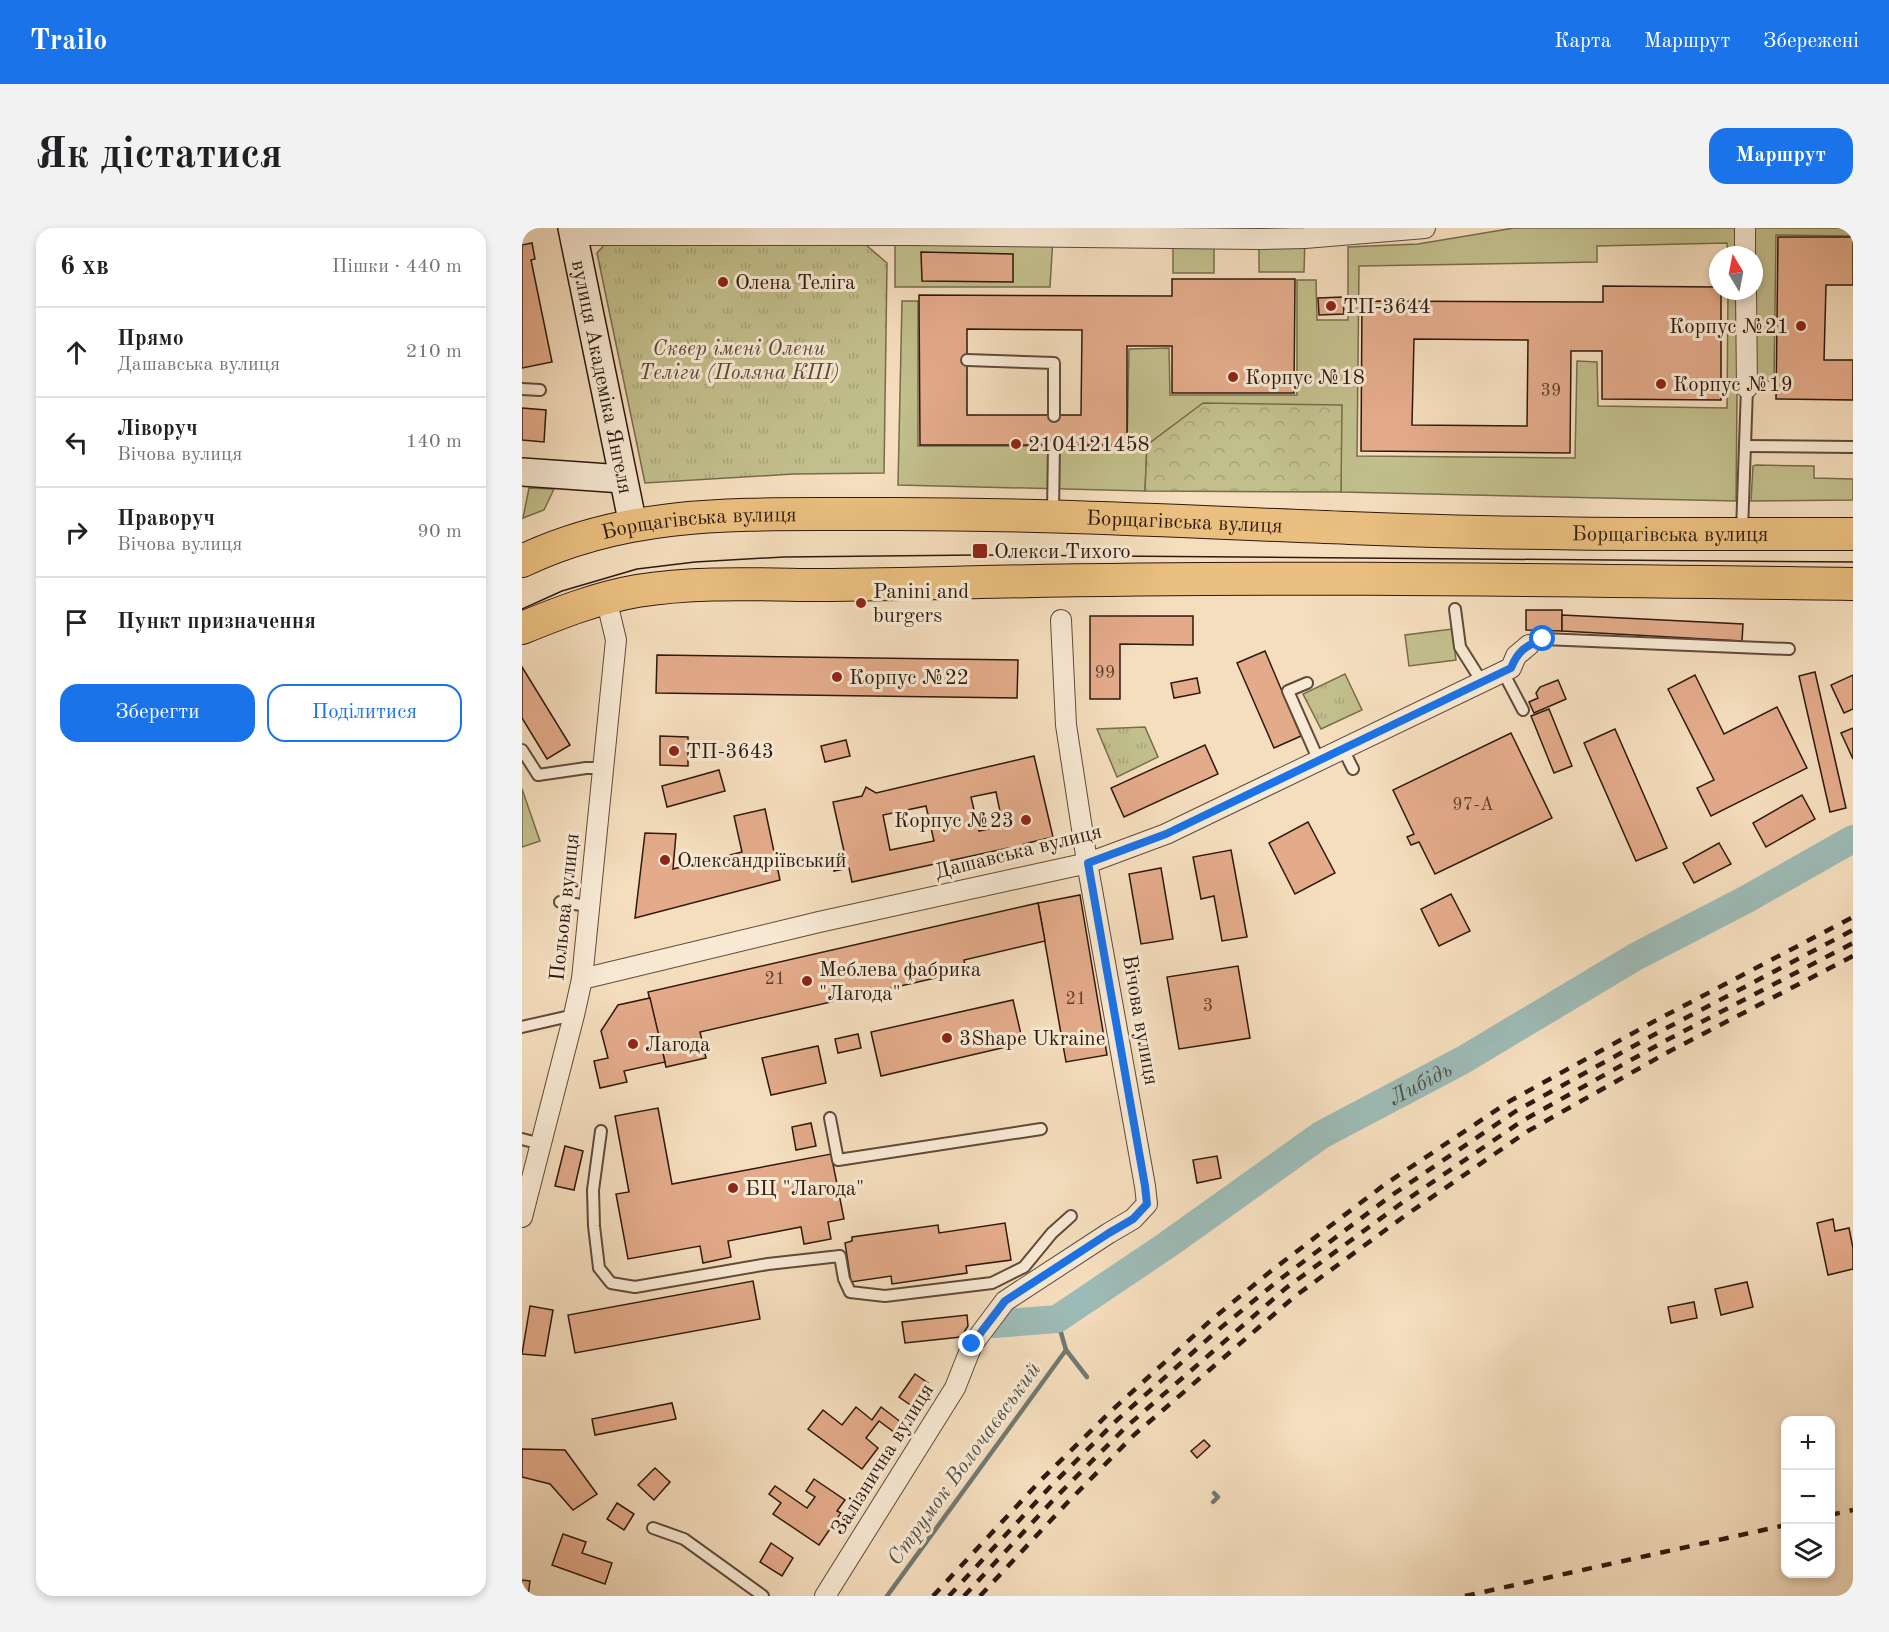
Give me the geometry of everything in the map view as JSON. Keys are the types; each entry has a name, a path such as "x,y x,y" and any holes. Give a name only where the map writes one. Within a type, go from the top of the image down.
{"main road":[{"name":"Борщагівська вулиця","path":"522,561 588,535 677,518 720,515 1053,516 1355,529 1853,534"},
{"path":"522,628 606,598 634,591 687,585 1349,578 1853,584"}],"street":[{"path":"573,231 912,231 1259,239 1305,238 1328,232 1425,228"},
{"path":"1745,228 1745,246"},
{"name":"вулиця Академіка Янгеля","path":"573,231 633,525"},
{"path":"1746,300 1747,388"},
{"path":"522,472 623,479"},
{"name":"Польова вулиця","path":"522,1217 531,1141 574,1015 582,979 616,640 606,598"},
{"name":"Вічова вулиця","path":"972,1344 1005,1301 1133,1219 1147,1204 1066,725 1061,620"},
{"name":"Дашавська вулиця","path":"582,979 819,922 1088,863 1166,834 1503,672 1511,668 1516,656 1529,645"},
{"name":"Залізнична вулиця","path":"825,1596 955,1388 972,1344"}],"lane":[{"path":"967,360 1054,363 1054,416"},
{"path":"1742,534 1747,388"},
{"path":"522,389 540,390"},
{"path":"1053,516 1054,446"},
{"path":"1745,446 1853,447"},
{"path":"1455,609 1460,647 1482,682"},
{"path":"1529,645 1543,639 1790,649"},
{"path":"1503,672 1523,710"},
{"path":"1307,683 1288,691 1319,761"},
{"path":"1343,749 1353,769"},
{"path":"522,750 538,775 586,768 603,768"},
{"path":"560,902 589,906"},
{"path":"522,1028 574,1015"},
{"path":"830,1118 838,1160 1041,1129"},
{"path":"601,1131 593,1190 599,1268 611,1283 619,1285 635,1287 768,1264 840,1256 844,1279 850,1292 885,1296 992,1283 1024,1267 1052,1233 1071,1216"},
{"path":"652,1528 684,1539 763,1596"}],"green space":[{"path":"912,228 1328,228 1305,238 1304,272 1259,272 1259,239 1214,239 1214,273 1173,273 1173,238 1053,237 1050,287 895,287 895,235"},
{"path":"1514,228 1738,228 1738,246 1727,246 1727,243 1597,246 1597,262 1359,266 1357,456 1575,458 1577,361 1597,362 1598,406 1727,408 1728,300 1738,300 1736,501 1341,492 1341,405 1147,445 1145,491 898,485 902,301 918,301 918,446 1127,446 1129,349 1169,348 1170,395 1297,395 1297,280 1316,280 1317,320 1348,320 1348,247 1418,244"},
{"path":"1753,228 1853,228 1853,236 1776,235 1774,381 1754,381 1753,300 1763,300 1763,246 1753,246"},
{"name":"Сквер імені Олени Теліги (Поляна КПІ)","path":"606,243 865,244 887,263 884,473 793,474 645,483 597,253"},
{"path":"1203,403 1342,405 1341,492 1145,491 1147,445"},
{"path":"1753,466 1814,466 1814,478 1853,479 1853,500 1751,501"},
{"path":"529,488 554,489 544,510 523,518"},
{"path":"1452,629 1456,660 1409,666 1405,635"},
{"path":"1345,674 1362,710 1321,729 1303,694"},
{"path":"1145,727 1158,757 1117,777 1097,729"},
{"path":"522,789 540,841 522,847"}],"building":[{"name":"Корпус №21","path":"1778,237 1853,237 1853,285 1826,285 1824,360 1853,360 1853,400 1776,399"},
{"path":"532,243 535,259 531,260 552,362 522,368 522,245"},
{"path":"921,252 1013,254 1013,282 922,281"},
{"name":"Корпус №18","path":"1172,279 1295,279 1294,393 1172,393 1172,346 1127,346 1127,445 920,445 919,295 1172,296","holes":["967,329 1082,330 1081,415 967,415"]},
{"name":"Корпус №19","path":"1603,286 1709,287 1709,300 1721,300 1721,400 1602,399 1602,351 1571,351 1570,453 1361,451 1362,301 1603,302","holes":["1414,339 1528,340 1527,426 1412,425"]},
{"name":"ТП-3644","path":"1343,297 1344,314 1319,315 1318,298"},
{"path":"522,408 546,410 544,442 522,440"},
{"path":"1526,610 1562,610 1562,631 1526,630"},
{"path":"1562,615 1743,624 1742,641 1562,631"},
{"path":"1090,616 1193,616 1193,645 1120,644 1120,699 1090,699"},
{"path":"1265,651 1301,736 1274,748 1237,663"},
{"name":"Корпус №22","path":"657,655 1018,660 1017,698 656,693"},
{"path":"522,667 570,745 547,759 522,718"},
{"path":"1815,672 1846,808 1830,812 1799,676"},
{"path":"1695,675 1724,734 1777,707 1807,768 1711,816 1697,788 1714,780 1668,689"},
{"path":"1853,675 1853,709 1844,713 1831,685"},
{"path":"1197,678 1200,693 1174,698 1171,683"},
{"path":"1558,680 1566,699 1534,713 1529,702 1538,698 1536,693 1540,687"},
{"path":"1549,709 1572,766 1554,773 1531,716"},
{"path":"1853,728 1853,759 1841,733"},
{"path":"1615,729 1667,848 1636,861 1584,743"},
{"path":"1511,733 1552,818 1435,874 1419,842 1411,845 1407,837 1414,834 1393,790"},
{"name":"ТП-3643","path":"660,736 688,737 688,766 660,765"},
{"path":"846,740 850,756 825,762 821,746"},
{"path":"1205,745 1218,774 1124,817 1111,788"},
{"name":"Корпус №23","path":"1034,756 1053,837 1024,844 1018,855 1008,848 852,882 849,868 834,871 833,863 846,860 833,802 862,796 866,787 876,793","holes":["996,792 1003,826 979,831 971,797","926,806 934,841 890,850 883,815"]},
{"path":"719,770 725,791 667,807 662,786"},
{"path":"1802,795 1815,819 1766,847 1753,823"},
{"path":"765,809 780,880 635,918 645,833 676,834 673,869 742,852 734,816"},
{"path":"1308,822 1335,873 1295,894 1269,843"},
{"path":"1719,843 1731,864 1694,883 1683,863"},
{"path":"1231,850 1247,937 1222,941 1214,896 1201,899 1193,857"},
{"path":"1161,868 1173,939 1141,944 1129,874"},
{"path":"1451,894 1470,931 1439,946 1421,909"},
{"path":"1080,895 1107,1055 1066,1062 1038,903"},
{"name":"Меблева фабрика \"Лагода\"","path":"1038,903 1045,941 964,960 966,971 700,1032 706,1058 666,1067 648,992"},
{"path":"1238,966 1250,1038 1179,1049 1167,977"},
{"name":"Лагода","path":"650,998 665,1062 624,1071 627,1082 600,1088 594,1061 608,1058 601,1031 618,1005"},
{"name":"3Shape Ukraine","path":"1013,1000 1023,1043 881,1076 871,1032"},
{"path":"858,1034 861,1048 838,1053 835,1039"},
{"path":"818,1046 826,1083 771,1095 762,1058"},
{"name":"БЦ \"Лагода\"","path":"658,1108 672,1184 831,1154 844,1219 828,1222 831,1239 804,1244 801,1227 728,1241 731,1257 703,1263 700,1246 628,1259 616,1194 629,1192 615,1116"},
{"path":"811,1123 816,1146 796,1150 792,1127"},
{"path":"565,1146 583,1151 574,1190 555,1186"},
{"path":"1217,1156 1221,1178 1197,1183 1193,1160"},
{"path":"1833,1219 1835,1231 1849,1228 1853,1248 1853,1269 1828,1275 1817,1223"},
{"path":"1005,1223 1011,1260 966,1266 967,1273 892,1284 891,1276 851,1282 845,1243 852,1241 852,1237 938,1225 939,1233"},
{"path":"753,1281 760,1319 575,1353 568,1315"},
{"path":"1747,1282 1753,1307 1721,1315 1715,1289"},
{"path":"1694,1302 1697,1318 1671,1323 1668,1307"},
{"path":"530,1306 553,1310 545,1356 522,1354"},
{"path":"967,1315 968,1326 961,1337 905,1343 902,1322"},
{"path":"915,1374 928,1383 912,1406 899,1397"},
{"path":"672,1403 676,1419 595,1435 592,1419"},
{"path":"856,1407 872,1420 881,1407 910,1429 902,1438 879,1421 866,1438 878,1448 862,1469 808,1429 823,1410 842,1425"},
{"path":"1204,1440 1210,1446 1197,1458 1191,1451"},
{"path":"522,1449 565,1450 597,1494 573,1510 550,1484 522,1477"},
{"path":"655,1468 670,1482 654,1500 638,1485"},
{"path":"814,1479 845,1500 837,1511 841,1513 819,1545 773,1514 781,1503 769,1494 775,1486 807,1508 815,1497 806,1491"},
{"path":"617,1503 634,1514 624,1530 607,1519"},
{"path":"563,1534 586,1542 582,1553 612,1563 605,1584 552,1565"},
{"path":"771,1543 793,1558 782,1576 760,1562"},
{"path":"522,1580 530,1581 528,1596 522,1596"}],"waterway":[{"name":"Либідь","path":"995,1324 1057,1319 1167,1245 1321,1135 1463,1060 1635,957 1745,900 1853,839"},
{"name":"Струмок Волочаєвський","path":"1057,1319 1066,1350 1087,1377"},
{"name":"Струмок Волочаєвський","path":"887,1596 1066,1350"},
{"path":"1213,1502 1218,1497 1214,1493"}],"tram line":[{"path":"522,609 562,591 637,569 695,562 784,557 977,555 1853,562"}],"railway":[{"path":"933,1596 1042,1479 1109,1413 1210,1321 1271,1271 1384,1185 1510,1101 1653,1022 1853,917"},
{"path":"949,1596 1050,1487 1117,1420 1218,1330 1279,1280 1392,1195 1516,1111 1659,1032 1853,930"},
{"path":"964,1596 1058,1495 1126,1427 1286,1288 1399,1205 1522,1121 1665,1041 1853,943"},
{"path":"980,1596 1134,1435 1294,1297 1406,1215 1528,1131 1670,1051 1853,956"},
{"path":"1835,1514 1853,1510"},
{"path":"1465,1596 1781,1526"}],"place":[{"name":"Олена Теліга","path":"723,282"},
{"name":"ТП-3644","path":"1331,306"},
{"name":"Корпус №21","path":"1801,326"},
{"name":"Корпус №18","path":"1233,377"},
{"name":"Корпус №19","path":"1661,384"},
{"name":"2104121458","path":"1016,444"},
{"name":"Олекси Тихого","path":"980,551"},
{"name":"Panini and burgers","path":"861,603"},
{"name":"Корпус №22","path":"837,677"},
{"name":"ТП-3643","path":"674,751"},
{"name":"Корпус №23","path":"1026,820"},
{"name":"Олександріївський","path":"665,860"},
{"name":"Меблева фабрика \"Лагода\"","path":"807,981"},
{"name":"3Shape Ukraine","path":"947,1038"},
{"name":"Лагода","path":"633,1044"},
{"name":"БЦ \"Лагода\"","path":"733,1188"}],"route":[{"path":"972,1344 1005,1301 1133,1219 1147,1204 1088,863 1166,834 1511,668 1516,656 1529,645 1543,639"}]}
